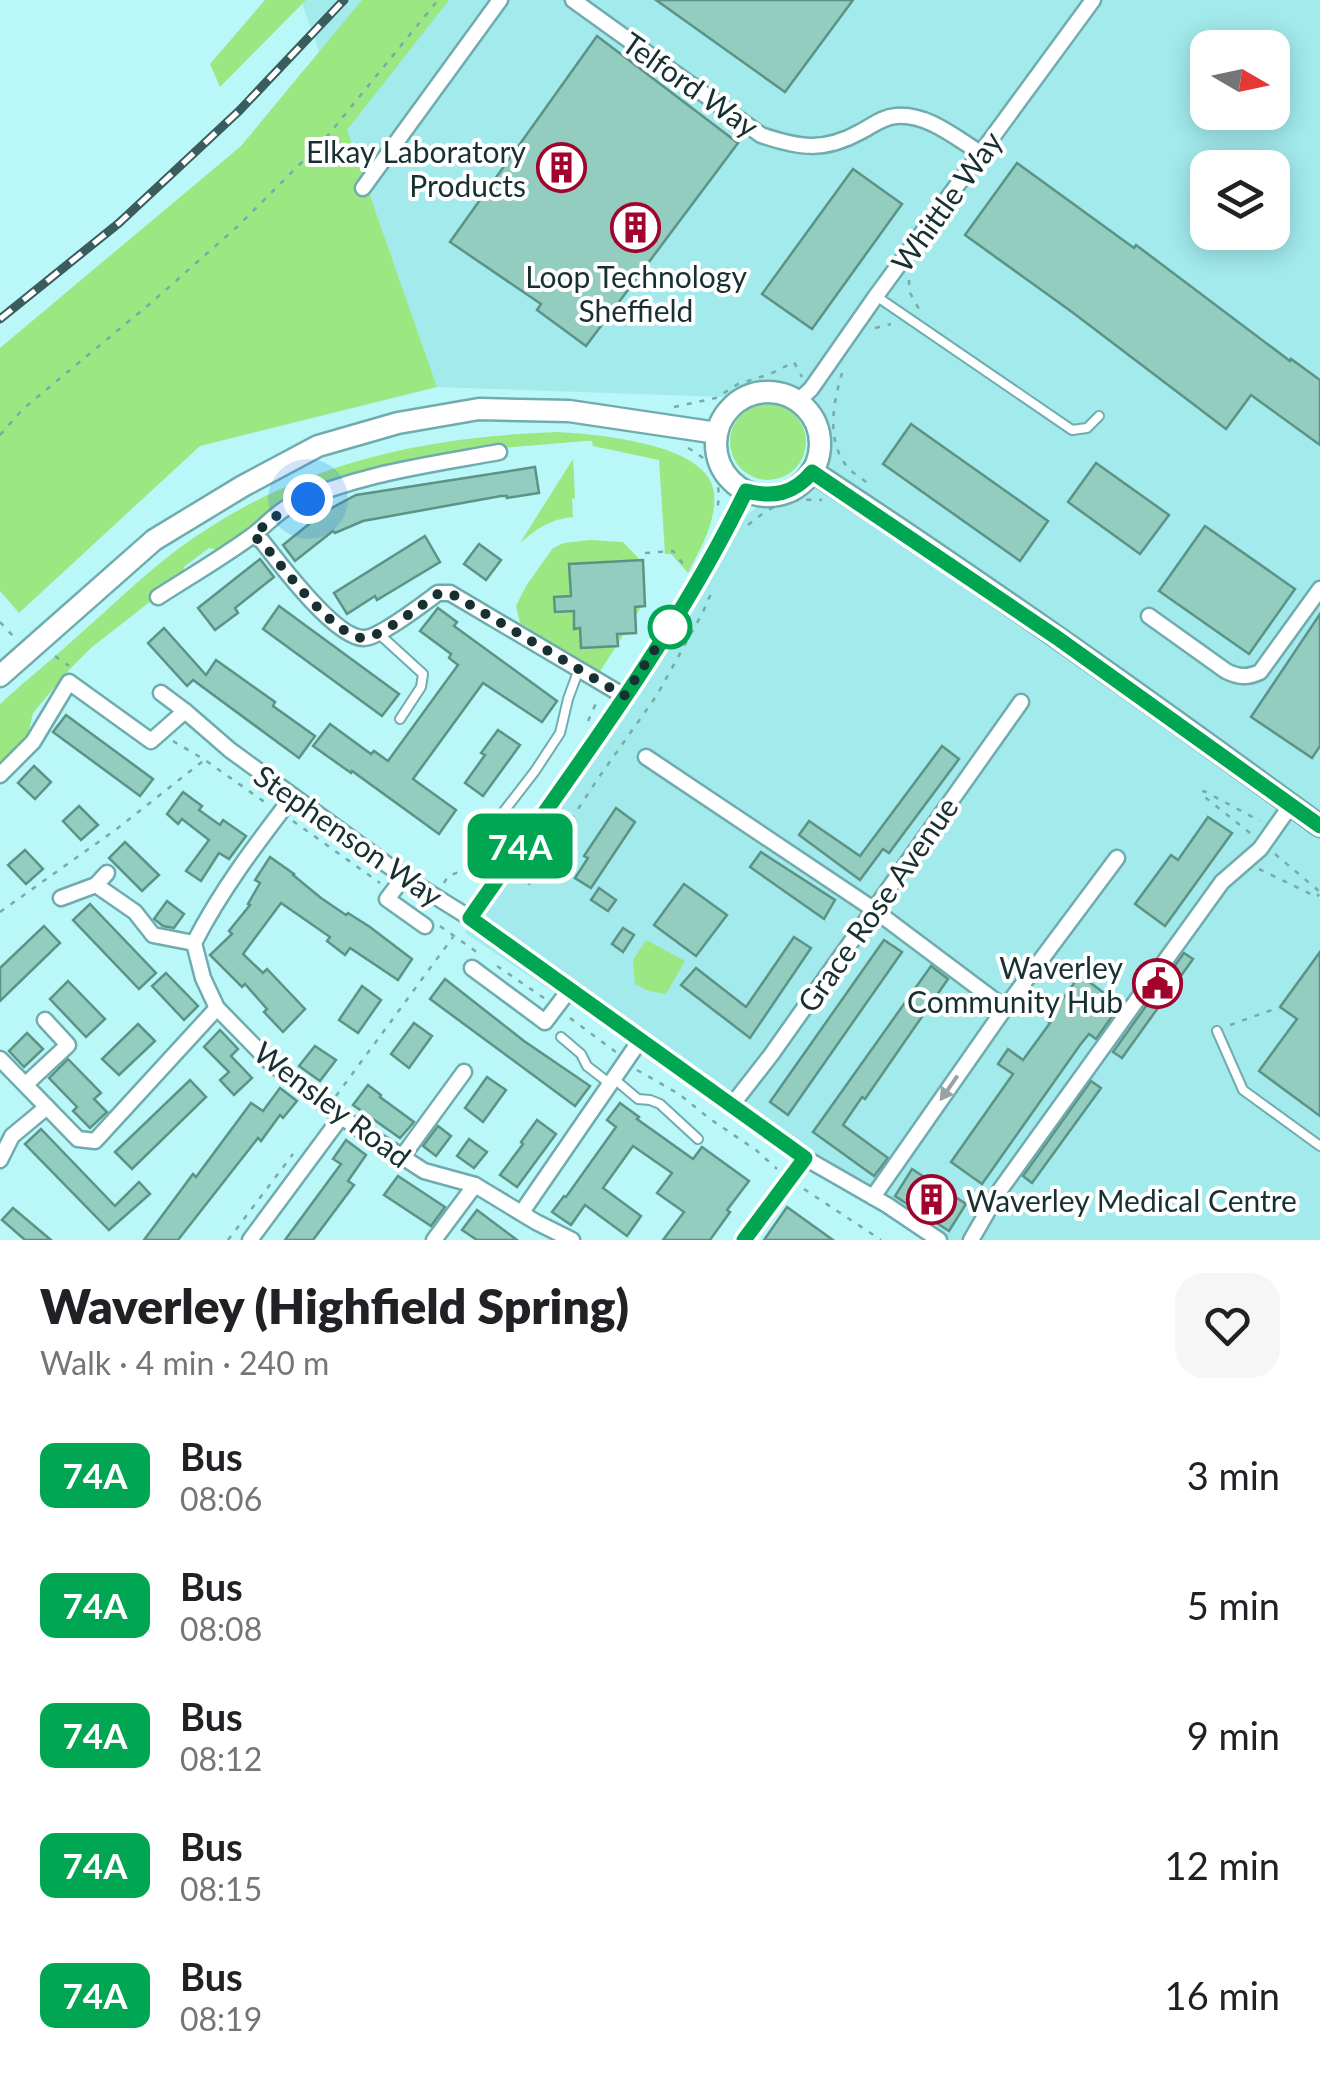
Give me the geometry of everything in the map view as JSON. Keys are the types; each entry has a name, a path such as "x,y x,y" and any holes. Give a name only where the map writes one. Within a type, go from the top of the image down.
{"main road":[{"path":"759,392 804,395 817,425 818,459 812,472 796,488 763,496 746,491 723,469 717,454 718,433 730,408 743,398 759,392"},
{"path":"0,676 154,540 242,486 318,446 398,423 479,409 569,412 718,433"},
{"path":"812,472 1056,637 1320,826"}],"street":[{"path":"363,188 500,0"},
{"name":"Telford Way","path":"572,0 761,135 813,148 838,142 876,121 896,116 918,118 940,127 982,154"},
{"name":"Whittle Way","path":"804,395 1093,0"},
{"path":"158,597 253,536 289,506 386,473 499,452"},
{"path":"470,918 698,583 746,491"},
{"path":"253,536 309,599 342,630 356,637 378,633 444,592 624,696"},
{"path":"1149,616 1226,671 1237,677 1250,676 1260,672 1320,589"},
{"path":"0,776 33,742 69,682 152,741 185,711"},
{"name":"Stephenson Way","path":"161,693 230,750 404,877 470,918 805,1158 873,1196 931,1237"},
{"name":"Grace Rose Avenue","path":"732,1106 1021,702"},
{"path":"646,758 873,909 1005,1008"},
{"path":"96,886 135,912 153,935 194,943 239,868 292,796"},
{"path":"971,1240 1000,1190 1222,882 1260,849 1291,804"},
{"path":"873,1196 1005,1008 1117,858"},
{"path":"60,898 96,886 107,873"},
{"path":"404,877 388,899 425,926"},
{"name":"Wensley Road","path":"194,943 202,978 216,1008 270,1062 335,1112 424,1171 476,1185 572,1240"},
{"path":"472,968 545,1022 570,989"},
{"path":"0,1059 78,1139 95,1141 216,1008"},
{"path":"26,1084 68,1045 46,1020"},
{"path":"522,1212 641,1039"},
{"path":"402,1157 464,1072"},
{"path":"0,1160 12,1136 48,1106"},
{"path":"250,1240 335,1112"},
{"path":"744,1240 805,1158"},
{"path":"434,1240 476,1185"}],"lane":[{"path":"876,296 1072,430 1086,428 1099,416"},
{"path":"378,633 423,674 421,687 400,719"},
{"path":"484,838 560,733 579,669"},
{"path":"1217,1030 1243,1090 1320,1146"},
{"path":"560,1037 582,1054 586,1066 638,1099 660,1104 698,1140"}],"path":[{"path":"0,434 23,409 251,214 346,117 438,0"},
{"path":"871,328 897,323 904,327 920,308 909,291 909,275"},
{"path":"846,358 832,412 835,438 848,468 874,488"},
{"path":"668,407 716,398 738,384 794,362 804,395"},
{"path":"689,448 702,456 718,482 717,512"},
{"path":"744,529 784,502 825,500"},
{"path":"645,553 674,551 691,574"},
{"path":"506,866 529,884 536,875 658,695 717,578"},
{"path":"587,725 606,686"},
{"path":"0,912 118,828 204,760"},
{"path":"435,897 448,876 487,862 515,826"},
{"path":"1244,862 1317,897 1320,892"},
{"path":"335,1112 454,936"},
{"path":"1228,1026 1280,1007"},
{"path":"228,1240 295,1151"}],"shaded area":[{"path":"301,0 1320,0 1320,1240 924,1240 465,933 748,514 791,482 807,463 815,447 821,413 816,400 437,387"}],"green space":[{"path":"265,0 306,0 220,87 210,64"},
{"path":"362,0 449,0 347,130 437,387 200,446 19,613 0,591 0,348 241,146"},
{"path":"768,404 795,415 806,442 795,469 768,480 741,469 730,442 741,415"},
{"path":"557,432 648,444 693,463 708,476 714,493 713,514 688,573 671,554 665,554 659,460 585,441 442,453 361,473 281,501 219,550 209,548 184,567 183,576 92,647 70,669 33,713 26,743 0,769 0,704 153,569 221,520 311,476 358,461 455,441"},
{"path":"573,459 573,517 545,525 520,543"},
{"path":"590,540 623,542 644,564 645,601 599,673 520,623 516,606 553,548"},
{"path":"646,940 685,961 666,994 635,984 633,960"}],"building":[{"path":"656,0 853,0 785,92"},
{"path":"597,36 738,143 586,346 537,310 541,304 450,242"},
{"path":"1017,163 1320,380 1320,445 1251,395 1226,429 965,235"},
{"path":"853,169 902,204 812,329 762,294"},
{"path":"911,424 1048,521 1020,561 883,464"},
{"path":"1096,463 1169,515 1140,554 1068,502"},
{"path":"535,467 539,493 501,496 363,521 333,531 295,561 283,545 324,512 356,495"},
{"path":"1205,526 1295,589 1249,654 1159,591"},
{"path":"425,536 440,562 347,614 334,593"},
{"path":"479,544 501,560 486,580 464,564"},
{"path":"260,559 274,577 235,608 238,613 215,630 198,608"},
{"path":"643,560 645,606 635,607 636,633 617,634 618,646 581,648 580,628 574,629 574,611 555,612 554,597 571,596 569,564"},
{"path":"279,606 399,694 382,716 263,629"},
{"path":"438,608 457,622 454,626 557,701 542,722 483,683 413,779 456,810 439,834 313,746 330,724 371,754 374,751 388,761 458,665 449,658 451,654 420,631"},
{"path":"1320,614 1320,746 1312,758 1251,717"},
{"path":"164,628 206,675 216,660 315,736 299,758 193,680 187,686 148,643"},
{"path":"66,715 153,779 140,796 53,732"},
{"path":"498,730 520,745 483,796 465,783"},
{"path":"942,746 959,759 889,853 883,849 860,880 799,835 809,821 860,856"},
{"path":"34,766 51,782 35,799 18,783"},
{"path":"183,792 220,825 223,820 246,836 229,859 219,853 201,881 186,871 209,840 182,819 178,824 167,814"},
{"path":"79,806 98,825 81,840 63,821"},
{"path":"616,808 635,822 591,888 575,878 588,858 584,856"},
{"path":"1208,817 1232,833 1165,926 1135,904 1171,855 1178,860"},
{"path":"125,842 159,875 142,891 109,858"},
{"path":"25,850 43,869 26,884 8,865"},
{"path":"761,852 835,900 824,919 750,867"},
{"path":"270,857 321,898 370,927 412,959 398,980 350,948 345,955 327,941 330,937 281,903 243,954 263,973 267,969 305,1009 283,1032 245,984 242,987 210,955 232,934 229,931 250,905 260,883 255,880"},
{"path":"684,884 727,915 696,956 654,925"},
{"path":"599,888 616,900 608,911 591,900"},
{"path":"167,901 184,914 174,928 154,919"},
{"path":"90,904 156,973 139,989 73,920"},
{"path":"44,926 60,943 0,1001 0,968"},
{"path":"623,928 634,935 623,952 612,944"},
{"path":"794,937 811,948 750,1038 681,985 696,968 746,1007"},
{"path":"884,940 902,952 788,1115 770,1102"},
{"path":"1320,952 1320,1116 1259,1071 1297,1019 1280,1007"},
{"path":"1184,953 1193,959 1122,1058 1113,1052"},
{"path":"931,966 948,979 843,1125 888,1158 874,1176 813,1132"},
{"path":"166,973 198,1006 184,1020 152,986"},
{"path":"1080,975 1120,1005 1096,1039 1089,1034 1080,1045 982,1184 951,1162 1013,1074 998,1064 1008,1049 1023,1060"},
{"path":"445,979 590,1086 575,1106 430,999"},
{"path":"68,981 105,1019 86,1037 50,999"},
{"path":"362,986 381,1000 358,1033 339,1020"},
{"path":"414,1023 432,1036 409,1068 391,1054"},
{"path":"138,1024 155,1041 119,1075 102,1059"},
{"path":"220,1030 238,1049 231,1056 252,1078 234,1095 220,1080 229,1072 204,1047"},
{"path":"27,1033 43,1049 24,1067 9,1051"},
{"path":"315,1046 336,1060 320,1081 299,1066"},
{"path":"68,1059 101,1093 94,1099 107,1112 90,1128 73,1111 77,1107 49,1078"},
{"path":"487,1077 506,1090 483,1122 465,1108"},
{"path":"190,1080 206,1097 132,1169 115,1152"},
{"path":"1091,1081 1101,1088 1032,1183 1023,1176"},
{"path":"368,1085 414,1122 400,1138 353,1105"},
{"path":"280,1088 297,1101 283,1118 280,1115 261,1141 258,1138 178,1240 144,1240 251,1103 263,1111"},
{"path":"620,1103 693,1159 702,1147 749,1181 710,1240 663,1240 684,1212 657,1193 672,1173 633,1146 603,1188 641,1216 627,1236 585,1205 571,1225 552,1212 616,1127 607,1120"},
{"path":"537,1120 556,1134 517,1187 500,1175"},
{"path":"438,1126 451,1136 436,1156 423,1146"},
{"path":"41,1129 115,1206 139,1182 150,1194 109,1230 25,1144"},
{"path":"469,1139 487,1152 474,1168 457,1156"},
{"path":"346,1140 366,1155 348,1181 354,1185 313,1240 285,1240 341,1164 333,1159"},
{"name":"Waverley Medical Centre","path":"912,1169 966,1204 949,1231 895,1196"},
{"path":"398,1176 445,1207 431,1226 384,1195"},
{"path":"787,1207 833,1240 764,1240"},
{"path":"13,1208 51,1240 25,1240 2,1220"},
{"path":"477,1210 517,1240 477,1240 462,1230"}],"railway":[{"path":"0,319 119,223 239,111 344,0"}],"bus line":[{"name":"74A","path":"744,1240 805,1158 470,918 698,583 746,491 763,496 780,494 796,488 812,472 1056,637 1320,826"}],"place":[{"name":"Elkay Laboratory Products","path":"561,168"},
{"name":"Loop Technology Sheffield","path":"636,227"},
{"name":"Waverley Community Hub","path":"1158,984"},
{"name":"Waverley Medical Centre","path":"931,1200"}],"route":[{"path":"308,499 289,506 253,536 309,599 342,630 356,637 378,633 438,594 450,593 624,696 670,627"}]}
